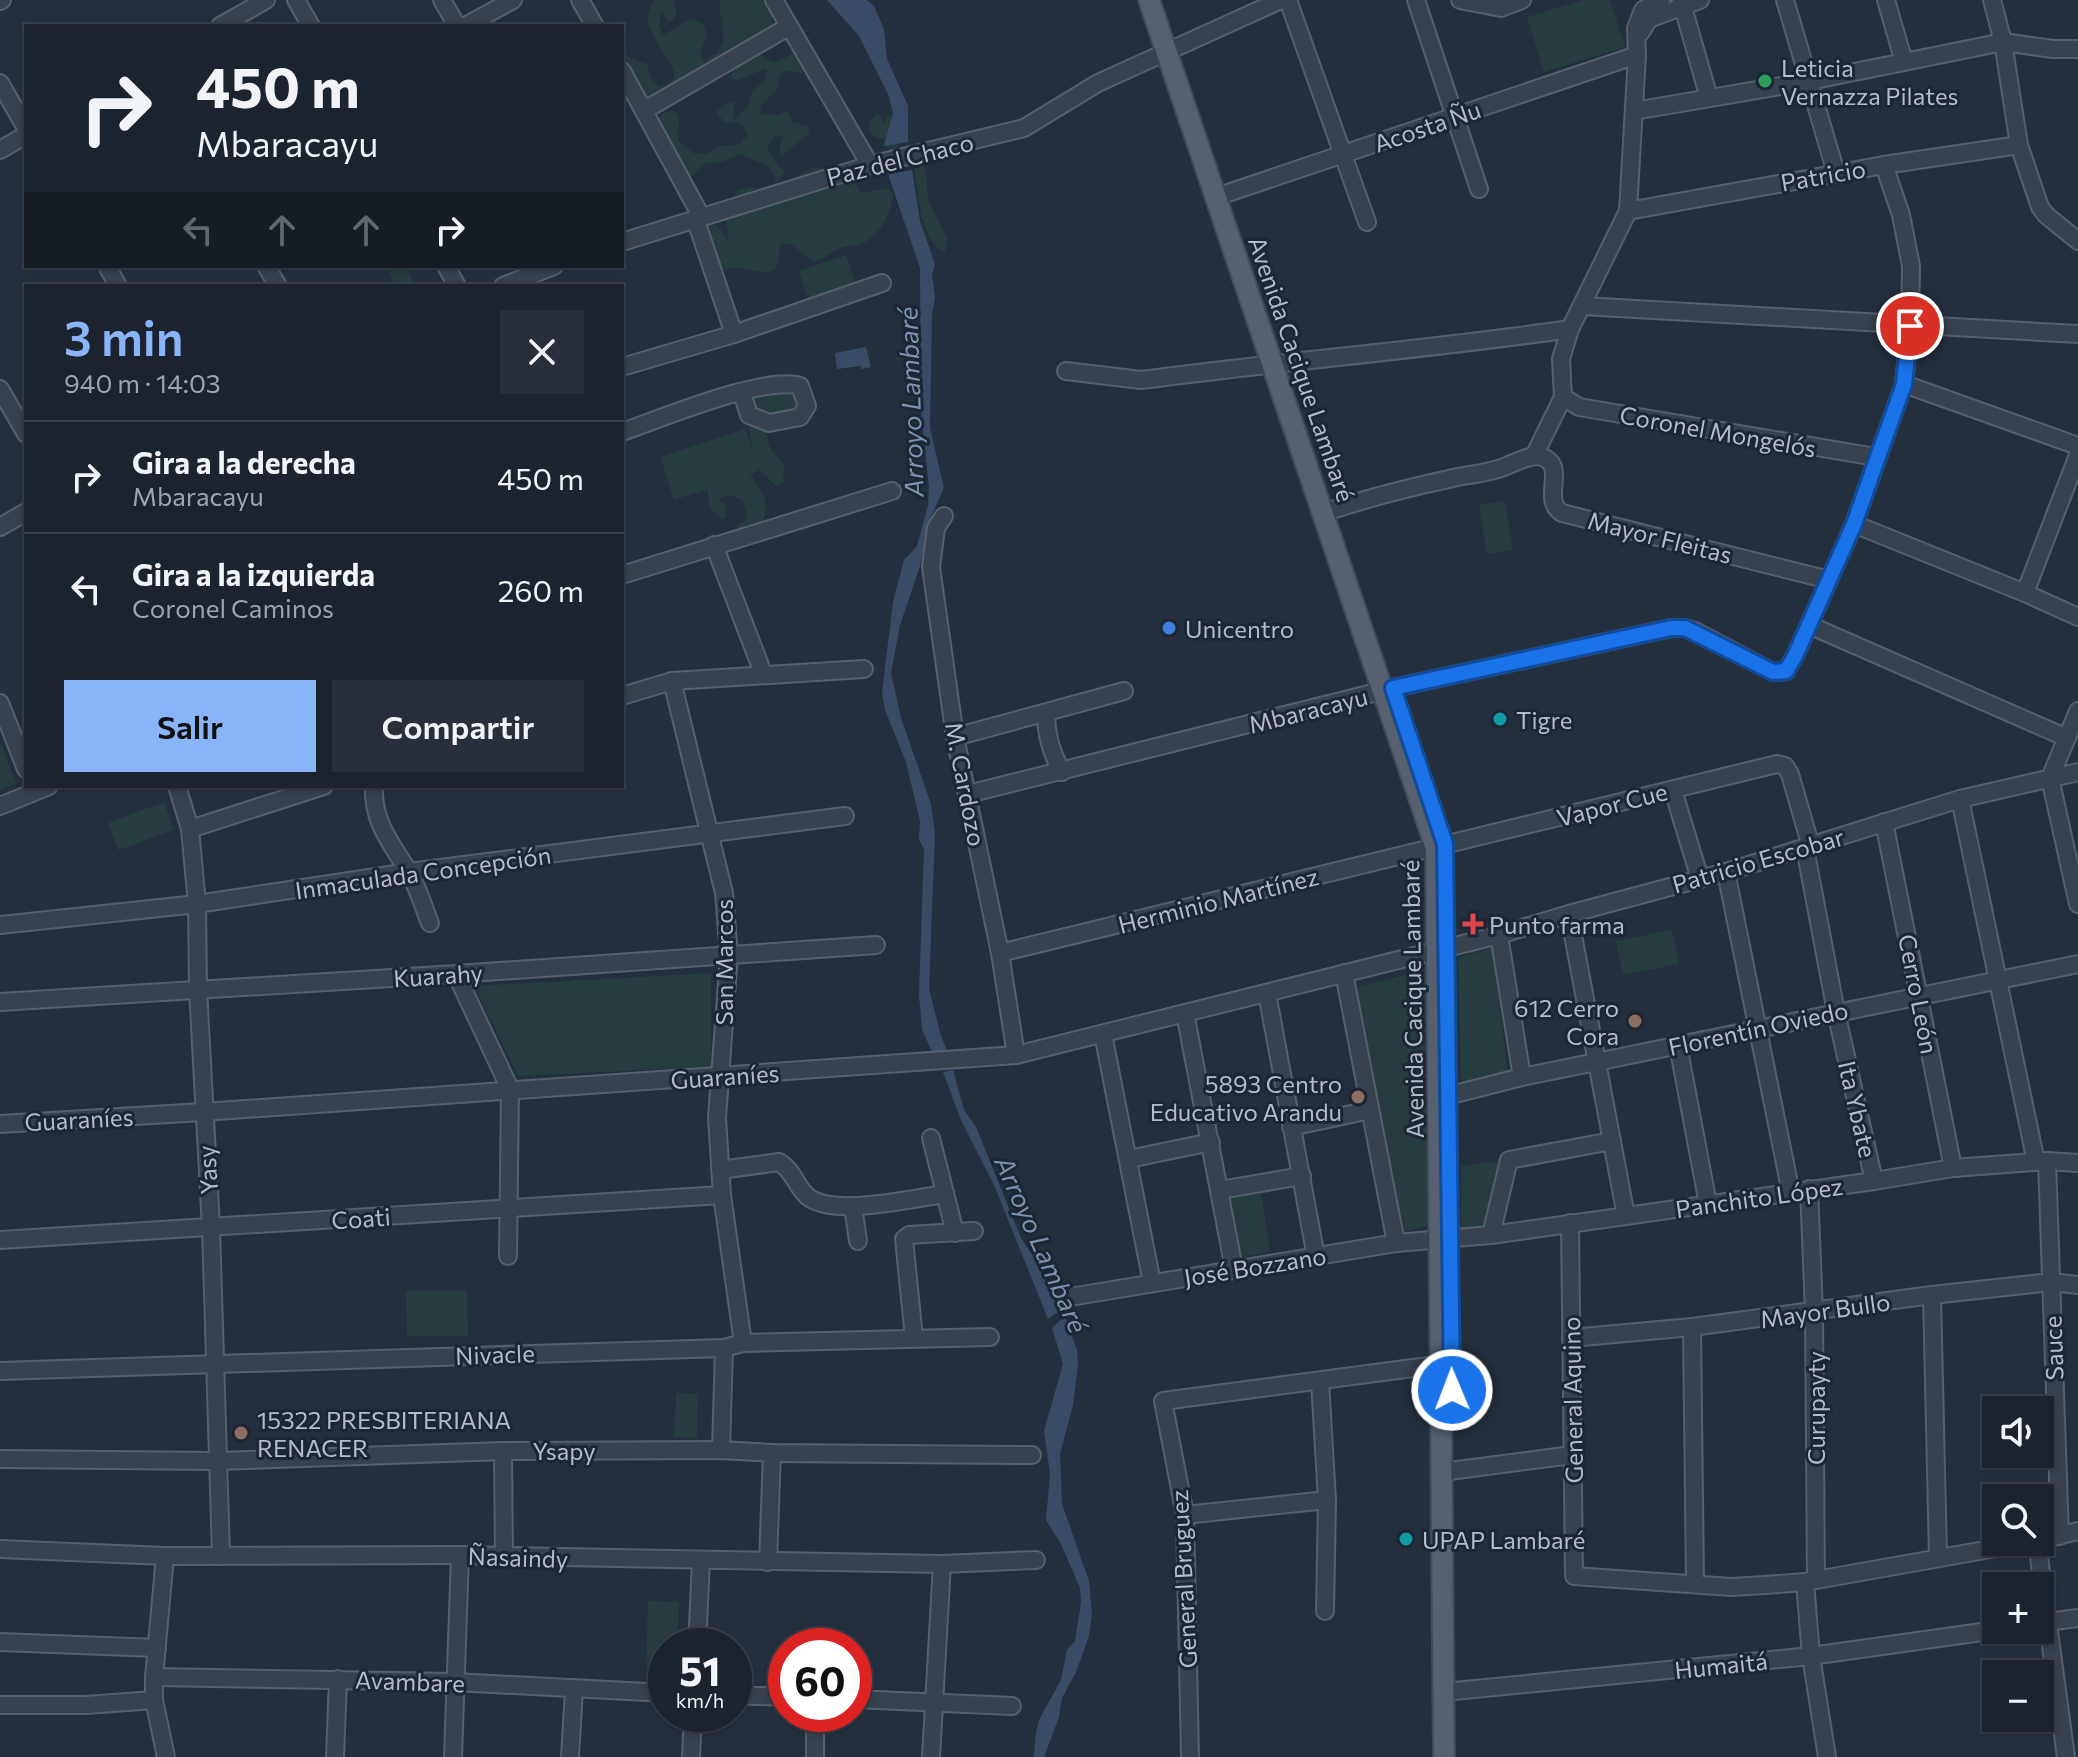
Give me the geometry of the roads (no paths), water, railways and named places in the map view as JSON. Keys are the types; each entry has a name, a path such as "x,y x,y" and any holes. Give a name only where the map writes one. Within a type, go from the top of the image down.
{"main road":[{"name":"Avenida Cacique Lambaré","path":"1149,0 1172,51"},
{"name":"Avenida Cacique Lambaré","path":"1159,0 1172,51 1440,846 1450,1692 1456,1757"},
{"name":"Avenida Cacique Lambaré","path":"1444,1757 1450,1692"}],"street":[{"path":"224,24 266,0"},
{"path":"296,0 310,24"},
{"path":"442,0 456,24"},
{"path":"469,24 513,0"},
{"path":"580,0 594,24"},
{"path":"774,0 874,164"},
{"path":"1233,21 1237,0"},
{"name":"Paz del Chaco","path":"624,241 874,164 1024,128 1098,83 1281,0"},
{"path":"1288,0 1367,222"},
{"path":"1416,0 1479,189"},
{"path":"1460,0 1488,7 1514,2"},
{"path":"1328,511 1447,479 1499,469 1534,456 1563,397 1561,359 1570,329 1628,211 1636,28 1638,17 1650,4 1661,0"},
{"path":"1637,48 1649,19 1682,3 1700,0"},
{"path":"1785,0 1836,173"},
{"path":"1886,0 1904,62"},
{"path":"1992,0 2003,42 2019,145 2042,212 2078,241"},
{"path":"1682,3 1709,98"},
{"path":"645,110 788,27"},
{"path":"1634,111 1810,81 2003,42 2078,49"},
{"name":"Acosta Ñu","path":"1221,196 1456,116 1637,48"},
{"path":"624,74 698,217 734,334"},
{"path":"0,83 24,125"},
{"path":"0,150 24,136"},
{"name":"Patricio","path":"1628,211 1836,173 2019,145"},
{"path":"1884,165 1909,251 1910,326 1904,384 1854,524 1809,625 2067,738"},
{"path":"508,284 549,268"},
{"path":"624,366 734,334 882,283"},
{"path":"1583,306 2078,334"},
{"path":"1066,371 1141,380 1448,346 1570,329"},
{"path":"1904,384 2078,446"},
{"path":"0,389 24,431"},
{"path":"624,431 742,393"},
{"name":"Coronel Mongelós","path":"1563,397 1579,407 1876,457"},
{"path":"2025,593 2078,455"},
{"name":"Mayor Fleitas","path":"1534,456 1546,458 1552,465 1552,500 1555,508 1562,513 1829,580"},
{"path":"624,574 892,491"},
{"path":"0,527 24,513"},
{"name":"M. Cardozo","path":"944,516 936,528 931,547 931,567 955,737 1000,953 1016,1055"},
{"path":"1854,524 2078,617"},
{"path":"714,545 763,673"},
{"name":"Mbaracayu","path":"968,794 1388,689 1671,628 1685,628 1773,672 1782,673 1789,668 1809,625"},
{"path":"624,695 672,681 864,669"},
{"name":"San Marcos","path":"672,681 724,893 729,955 717,1118 722,1195 743,1343"},
{"path":"955,737 1124,691"},
{"path":"0,703 24,764"},
{"path":"2077,897 2050,778 2078,711"},
{"path":"1046,714 1051,753 1062,772"},
{"name":"Vapor Cue","path":"1440,846 1777,764 1787,768"},
{"name":"Ita Ybate","path":"1787,768 1808,848 1836,1012 1874,1181"},
{"name":"Patricio Escobar","path":"1443,949 1726,872 1960,799 2078,772"},
{"path":"0,806 39,788"},
{"name":"Yasy","path":"178,788 190,829 197,904 221,1556"},
{"path":"190,829 318,788"},
{"path":"374,788 373,798 380,824 392,850 409,872 430,923"},
{"path":"1673,790 1700,879"},
{"name":"Sauce","path":"1960,799 2042,1161 2051,1282 2060,1536"},
{"name":"Inmaculada Concepción","path":"0,925 197,904 409,872 845,816"},
{"name":"Cerro León","path":"1884,822 1953,1168"},
{"name":"Herminio Martínez","path":"1000,953 1440,846"},
{"path":"1726,872 1791,1193"},
{"path":"1569,914 1626,1216"},
{"path":"1499,935 1522,1077"},
{"name":"Kuarahy","path":"0,1002 876,945"},
{"name":"Guaraníes","path":"0,1124 1016,1055 1443,949"},
{"name":"Florentín Oviedo","path":"1444,1096 1757,1028 2078,964"},
{"path":"1344,973 1396,1243"},
{"path":"456,974 510,1089 508,1256"},
{"path":"1267,993 1316,1257"},
{"path":"1185,1013 1234,1269"},
{"path":"1103,1034 1152,1283"},
{"path":"1678,1045 1708,1204"},
{"path":"1291,1127 1370,1110"},
{"path":"931,1138 955,1233"},
{"path":"1491,1235 1509,1160 1612,1141"},
{"path":"1129,1159 1211,1142"},
{"name":"Panchito López","path":"1445,1239 1491,1235 1953,1168 2042,1161 2078,1163"},
{"path":"720,1170 779,1162 787,1166 807,1196 821,1203 853,1206 945,1194"},
{"path":"1220,1190 1302,1176"},
{"name":"Curupayty","path":"1809,1189 1814,1312 1811,1656 1827,1757"},
{"name":"Coati","path":"0,1240 722,1195"},
{"path":"853,1206 858,1241"},
{"name":"General Aquino","path":"1570,1223 1574,1576 1695,1584"},
{"path":"914,1338 904,1239 909,1235 974,1231"},
{"name":"José Bozzano","path":"1070,1297 1396,1243 1445,1239"},
{"name":"Mayor Bullo","path":"1571,1338 1692,1327 2051,1282 2078,1285"},
{"path":"1932,1295 1938,1557"},
{"path":"1692,1327 1695,1584 1731,1587 1810,1581 1982,1550"},
{"name":"Nivacle","path":"0,1371 724,1348 743,1343 990,1337"},
{"path":"721,1450 724,1348"},
{"path":"1325,1611 1327,1500 1320,1381 1446,1363"},
{"name":"General Bruguez","path":"1190,1757 1185,1515 1163,1401 1320,1381"},
{"name":"Ysapy","path":"0,1459 217,1461 503,1451 721,1450 1032,1455"},
{"path":"503,1451 504,1557"},
{"path":"768,1562 772,1453"},
{"path":"1448,1472 1572,1455"},
{"path":"1185,1515 1327,1500"},
{"path":"2054,1537 2078,1531"},
{"name":"Ñasaindy","path":"0,1549 165,1556 460,1555 942,1564 1036,1560"},
{"path":"453,1757 460,1555"},
{"path":"165,1556 154,1700 166,1757"},
{"path":"698,1628 701,1561"},
{"path":"931,1757 942,1564"},
{"path":"2054,1622 2078,1618"},
{"name":"Humaitá","path":"1450,1692 1811,1656 1982,1632"},
{"path":"0,1642 157,1648"},
{"path":"2047,1644 2066,1757"},
{"name":"Avambare","path":"154,1677 454,1682 648,1692"},
{"path":"335,1757 338,1679"},
{"path":"570,1757 574,1689"},
{"path":"872,1699 1012,1706"},
{"path":"0,1705 86,1705 154,1700"},
{"path":"691,1757 692,1732"},
{"path":"815,1732 815,1757"}],"water":[{"path":"827,0 867,0 874,6 884,29 887,59 908,106 908,142 884,146 893,113 888,94 859,36"},
{"path":"912,170 920,221 935,264 932,275 935,297 930,428 944,488 931,517 920,566 900,625 891,673 901,718 931,804 935,833 929,989 948,1053 933,1054 922,1030 919,995 924,849 919,840 920,821 906,762 885,710 882,693 893,602 904,560 917,546 928,505 921,413 920,268 888,174"},
{"path":"866,347 871,367 837,369 835,353"},
{"path":"953,1070 964,1110 976,1127 1021,1238 1039,1265 1061,1310 1048,1319 994,1185 961,1120 943,1072"},
{"path":"1065,1316 1077,1350 1078,1365 1073,1405 1060,1454 1062,1504 1089,1581 1092,1614 1089,1636 1076,1672 1062,1698 1059,1717 1044,1757 1034,1757 1040,1718 1061,1680 1067,1650 1075,1641 1081,1603 1080,1588 1062,1546 1046,1520 1050,1474 1044,1431 1063,1364 1052,1328"}],"place":[{"name":"Leticia Vernazza Pilates","path":"1765,81"},
{"name":"Unicentro","path":"1169,628"},
{"name":"Tigre","path":"1500,719"},
{"name":"Punto farma","path":"1473,924"},
{"name":"612 Cerro Cora","path":"1635,1021"},
{"name":"5893 Centro Educativo Arandu","path":"1358,1097"},
{"name":"15322 PRESBITERIANA RENACER","path":"241,1433"},
{"name":"UPAP Lambaré","path":"1406,1539"}],"water label":[{"name":"Arroyo Lambaré","path":"910,402"},
{"name":"Arroyo Lambaré","path":"1042,1244"}]}
